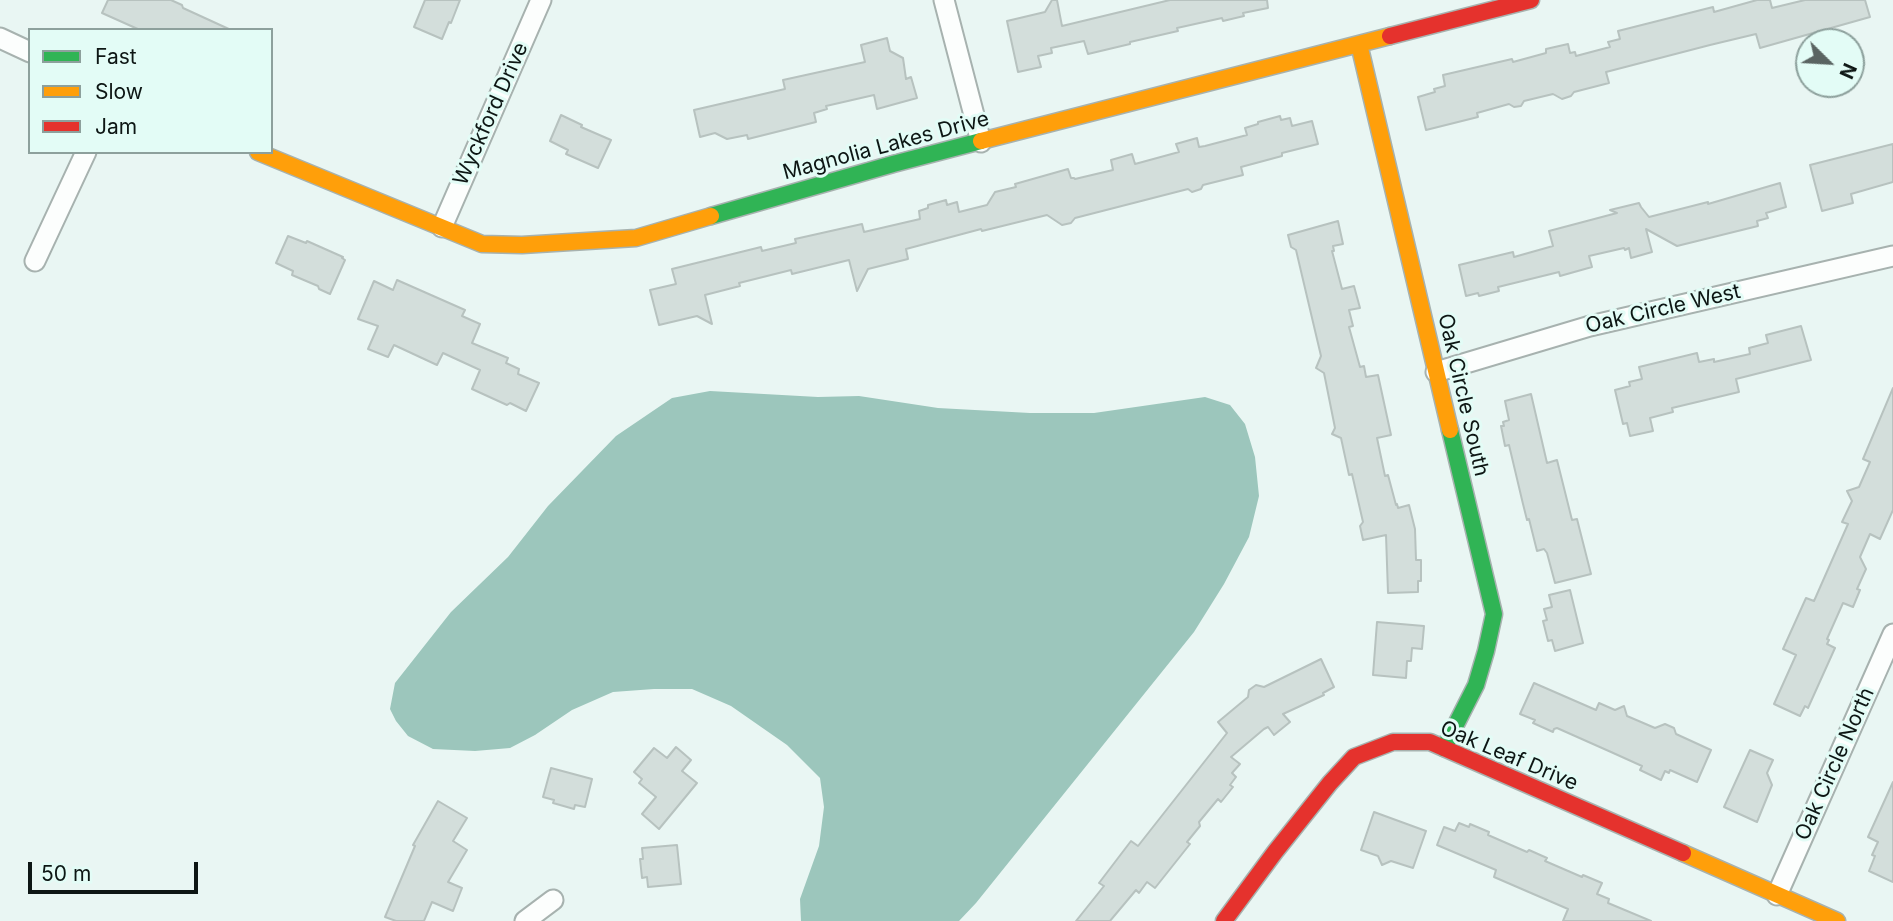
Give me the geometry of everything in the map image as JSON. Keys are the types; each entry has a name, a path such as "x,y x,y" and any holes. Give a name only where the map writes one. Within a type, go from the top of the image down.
{"street":[{"name":"Wyckford Drive","path":"442,227 541,0"},
{"path":"944,0 981,142"},
{"name":"Magnolia Lakes Drive","path":"263,154 482,244 522,245 636,237 892,164 1531,0"},
{"path":"0,38 28,50"},
{"name":"Oak Circle South","path":"1359,44 1494,614 1476,685 1444,748"},
{"path":"35,261 85,154"},
{"name":"Oak Circle West","path":"1436,372 1590,326 1893,257"},
{"name":"Oak Circle North","path":"1777,895 1893,634"},
{"name":"Oak Leaf Drive","path":"1224,921 1275,852 1354,757 1393,742 1430,743 1444,748 1837,921"},
{"path":"525,921 553,900"}],"shaded area":[{"path":"710,391 818,397 859,396 938,408 1030,413 1094,413 1205,397 1230,405 1245,424 1255,457 1259,496 1249,537 1224,584 1194,632 959,921 801,921 800,899 819,846 824,807 820,778 787,745 731,706 692,689 613,692 572,710 510,748 475,751 433,749 408,736 390,709 395,683 451,612 508,557 548,506 616,436 672,398"}],"building":[{"path":"108,0 171,0 227,28 136,28 102,13"},
{"path":"425,0 460,0 442,39 414,27"},
{"path":"1052,0 1057,0 1062,26 1170,0 1267,0 1268,8 1243,13 1244,16 1223,21 1222,18 1177,28 1178,31 1088,54 1084,41 1051,48 1052,53 1038,56 1041,67 1018,72 1007,21 1045,12"},
{"path":"1757,0 1770,0 1772,8 1805,0 1865,0 1870,17 1831,28 1795,28 1795,38 1760,48 1756,34 1710,45 1606,72 1609,83 1574,92 1562,99 1553,94 1524,101 1521,106 1514,107 1509,104 1477,113 1478,117 1426,130 1418,97 1445,86 1443,75 1512,59 1513,62 1568,44 1570,53 1575,52 1576,56 1610,47 1608,42 1620,39 1618,31 1713,7 1714,12"},
{"path":"887,38 890,51 903,58 906,79 911,77 917,98 877,109 874,95 826,106 827,109 814,113 816,122 748,139 747,135 727,139 715,133 700,137 694,110 785,89 783,80 865,62 861,45"},
{"path":"561,115 611,140 598,168 566,154 568,150 550,141"},
{"path":"1280,116 1281,120 1290,118 1292,126 1312,121 1318,144 1241,167 1243,175 1203,185 1201,189 1192,192 1188,189 1075,218 1071,223 1062,225 1047,215 906,249 908,259 868,269 857,291 849,260 792,274 791,270 705,295 712,324 697,316 659,325 650,290 676,284 672,269 761,247 762,251 796,243 795,239 862,224 864,232 920,219 919,211 928,208 928,205 946,200 947,205 957,202 959,212 987,205 995,192 1016,187 1015,184 1068,169 1071,178 1075,179 1113,170 1111,160 1132,154 1135,164 1179,152 1176,144 1197,138 1199,147 1205,146 1247,135 1245,128"},
{"path":"1893,144 1893,182 1851,194 1853,203 1822,211 1810,165"},
{"path":"1780,183 1786,207 1766,213 1768,218 1757,221 1758,226 1677,246 1646,229 1652,252 1631,258 1629,248 1624,248 1589,256 1592,267 1560,276 1559,272 1498,287 1499,291 1479,296 1478,293 1466,296 1459,265 1513,252 1514,257 1553,246 1549,231 1617,213 1610,210 1639,203 1649,217 1708,204"},
{"path":"1338,221 1343,244 1333,246 1332,251 1342,289 1354,286 1360,308 1349,310 1353,326 1349,327 1360,367 1364,366 1366,377 1378,375 1391,435 1377,438 1385,476 1388,475 1396,505 1398,508 1409,505 1415,529 1416,560 1421,560 1418,592 1388,593 1386,535 1363,540 1360,526 1363,522 1352,474 1349,475 1341,438 1332,434 1335,428 1324,373 1316,368 1321,356 1296,250 1291,247 1288,235"},
{"path":"288,236 306,243 307,241 343,257 345,260 330,294 292,275 293,271 276,263"},
{"path":"397,280 465,310 462,316 480,324 472,343 508,358 506,363 519,369 518,374 539,383 526,411 472,389 480,370 443,353 437,365 394,345 388,357 368,349 378,326 358,319 374,281 393,290"},
{"path":"1801,326 1811,360 1736,379 1739,392 1672,408 1673,412 1650,418 1653,431 1630,436 1627,423 1623,424 1615,390 1630,386 1629,382 1642,379 1639,367 1697,353 1699,362 1714,359 1714,362 1750,354 1749,348 1768,343 1766,335"},
{"path":"1893,388 1893,510 1880,539 1870,534 1860,557 1866,569 1857,589 1860,590 1853,607 1843,603 1827,639 1827,644 1835,648 1808,708 1805,706 1800,716 1774,704 1796,655 1783,649 1806,598 1814,601 1848,524 1842,522 1852,501 1847,491 1859,487 1870,462 1863,459"},
{"path":"1531,394 1547,463 1557,460 1572,520 1577,519 1591,574 1555,583 1547,553 1544,549 1537,551 1509,445 1505,446 1501,426 1509,420 1505,401"},
{"path":"1570,590 1583,643 1555,651 1552,640 1548,641 1543,621 1547,620 1544,609 1552,607 1549,595"},
{"path":"1377,622 1424,626 1422,649 1412,648 1411,661 1407,661 1406,678 1373,675"},
{"path":"1321,659 1334,687 1323,693 1324,695 1283,714 1290,722 1274,735 1268,727 1264,729 1231,757 1240,764 1232,773 1236,777 1230,785 1233,787 1221,802 1218,799 1199,822 1200,826 1187,842 1190,844 1155,888 1147,882 1139,893 1136,890 1110,921 1076,921 1104,886 1099,883 1131,841 1138,846 1227,733 1218,722 1248,697 1249,690 1256,685 1264,687"},
{"path":"1534,683 1596,710 1599,703 1615,710 1624,706 1627,716 1655,728 1665,724 1674,728 1676,734 1711,750 1697,782 1670,770 1669,773 1665,771 1661,780 1640,770 1642,766 1611,752 1557,728 1553,732 1533,723 1535,720 1520,714"},
{"path":"676,747 691,760 682,771 697,783 659,829 642,814 656,797 639,783 642,779 634,772 654,748 667,758"},
{"path":"1750,750 1773,760 1767,773 1772,785 1757,822 1724,807"},
{"path":"551,768 592,779 585,807 575,805 574,809 543,797"},
{"path":"1893,782 1893,882 1869,871 1878,842 1868,837"},
{"path":"438,801 467,818 453,841 467,850 448,882 462,888 453,911 432,902 424,921 396,921 385,917 415,846 413,845"},
{"path":"1374,812 1426,831 1413,868 1391,861 1382,865 1378,856 1361,850"},
{"path":"1459,823 1469,827 1470,824 1489,832 1488,835 1547,858 1545,861 1602,883 1597,894 1609,899 1608,903 1651,921 1563,921 1568,909 1494,877 1496,870 1437,845 1444,827 1455,831"},
{"path":"677,845 681,884 648,887 647,877 642,878 642,848"}],"traffic: fast":[{"path":"711,216 981,141"},
{"path":"1444,748 1476,685 1494,614 1450,430"}],"traffic: slow":[{"path":"981,141 1390,36"},
{"path":"1359,44 1450,430"},
{"path":"263,154 482,244 522,245 636,238 711,216"},
{"path":"1683,853 1837,921"}],"traffic: jam":[{"path":"1390,36 1531,0"},
{"path":"1224,921 1275,852 1354,757 1393,742 1430,742 1683,853"}]}
